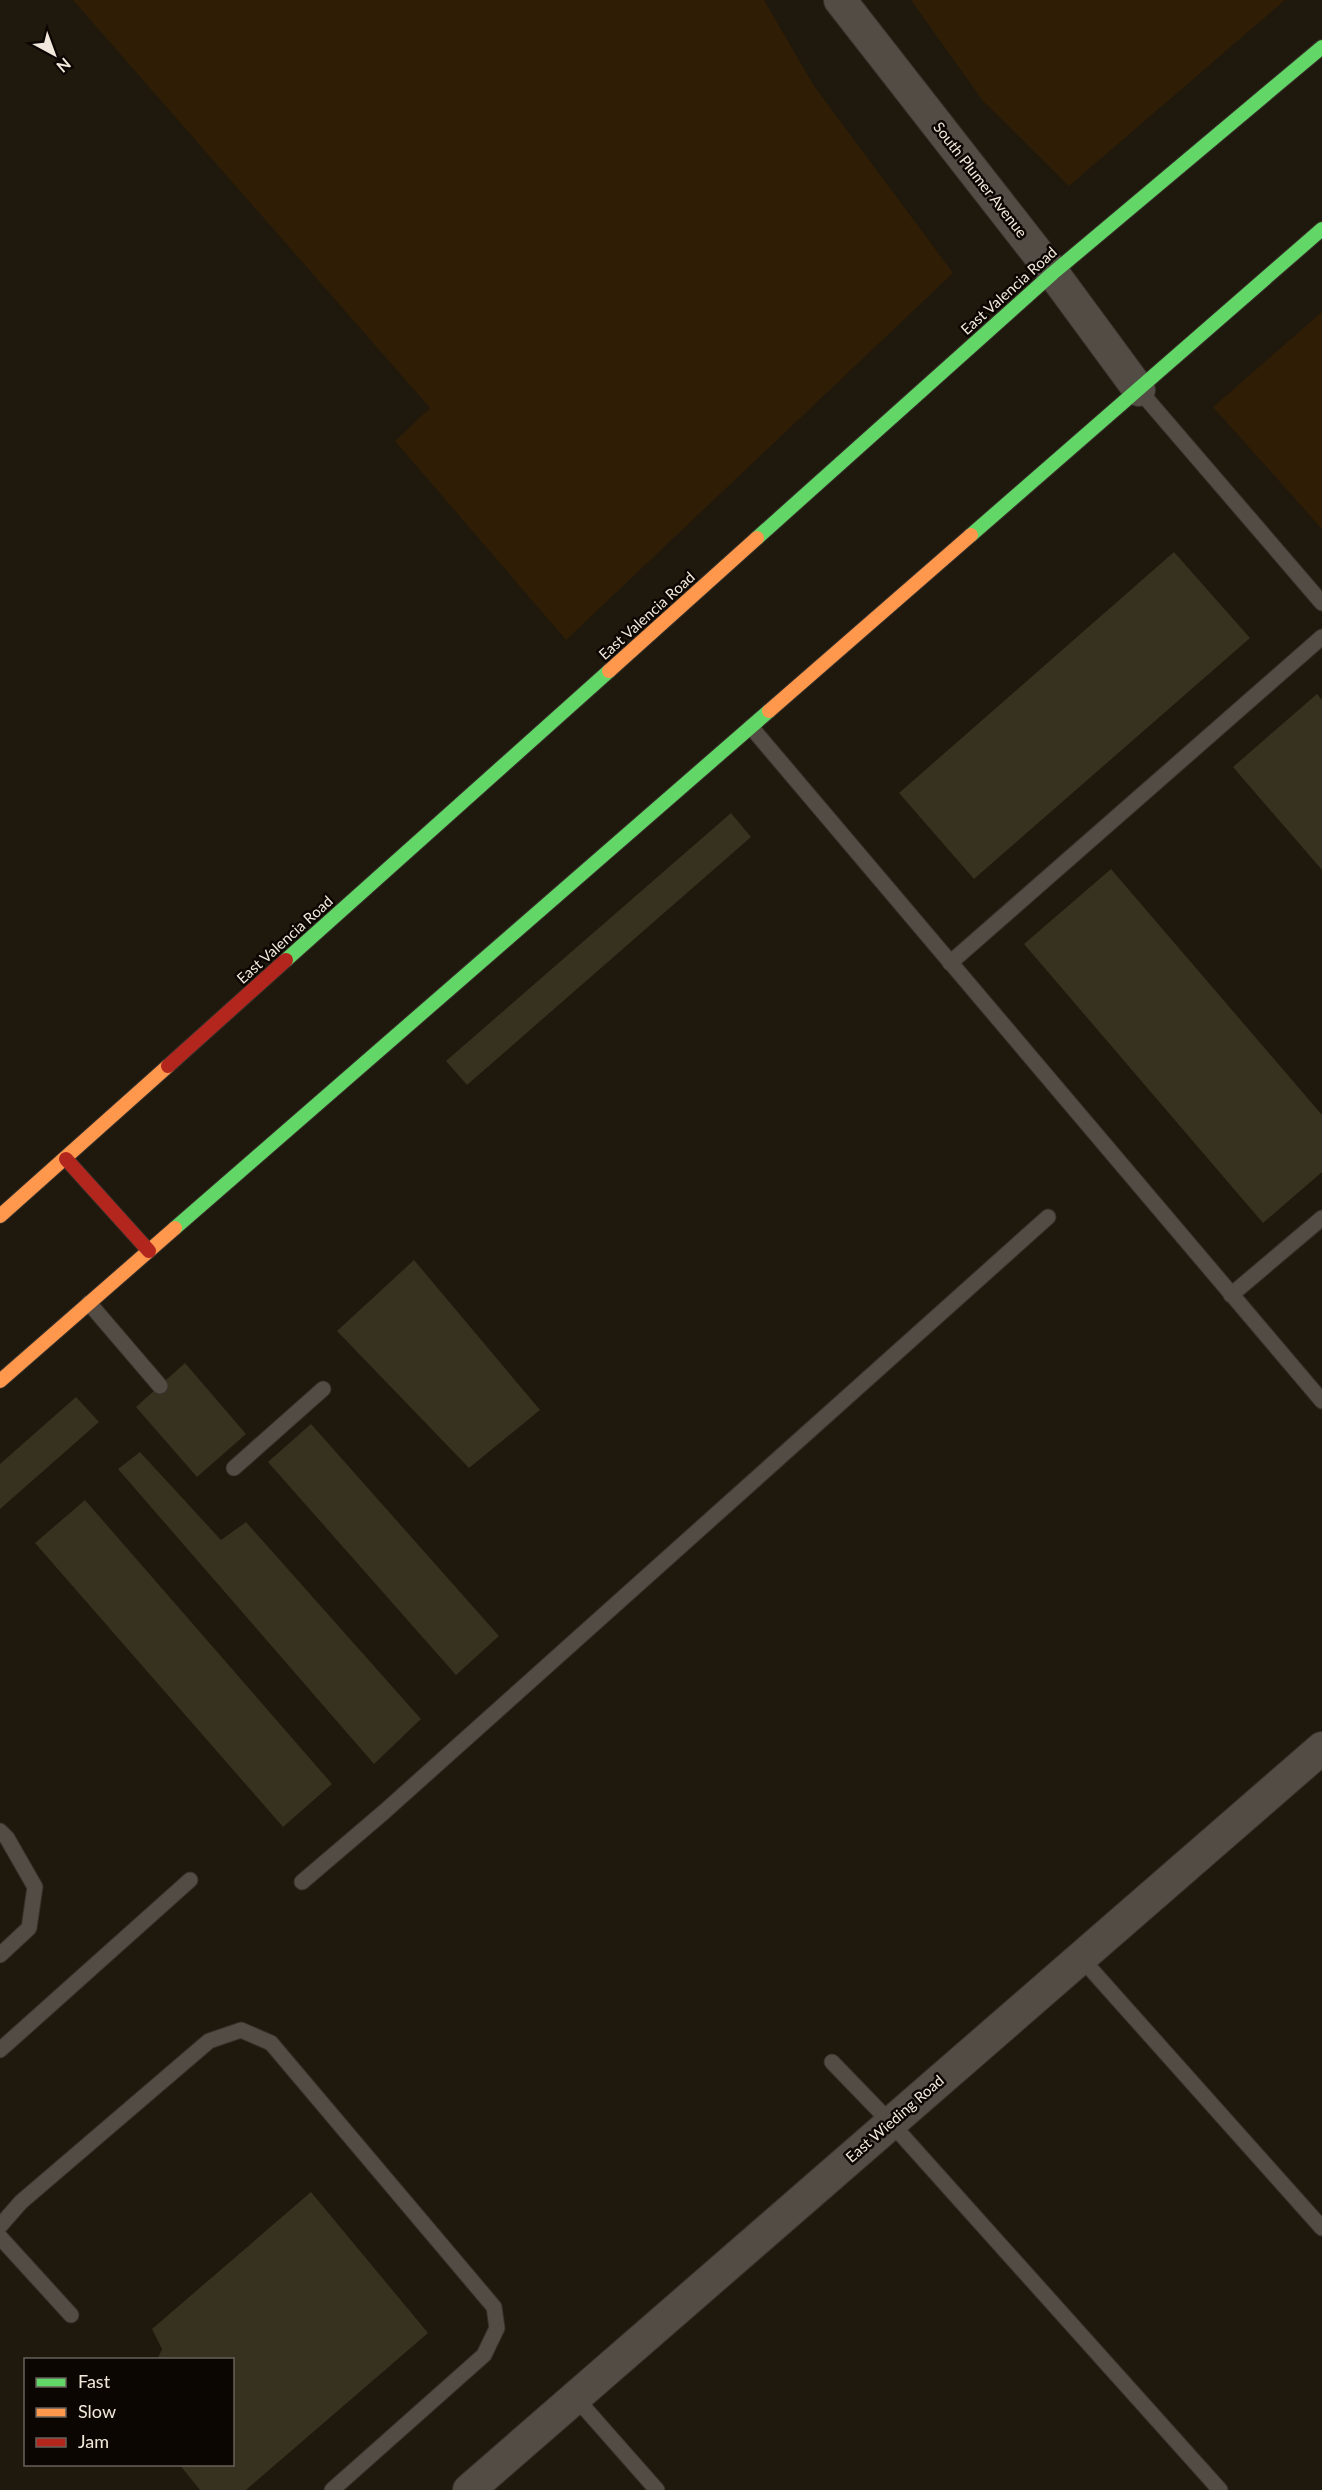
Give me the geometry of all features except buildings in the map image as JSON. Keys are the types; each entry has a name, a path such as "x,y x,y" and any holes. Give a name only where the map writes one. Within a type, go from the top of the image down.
{"main road":[{"name":"East Valencia Road","path":"0,1216 66,1160 1053,273 1322,47"},
{"path":"0,1381 1322,229"},
{"path":"66,1160 149,1251"}],"street":[{"name":"South Plumer Avenue","path":"840,0 1053,273 1139,390"},
{"name":"East Wieding Road","path":"469,2490 1322,1749"}],"lane":[{"path":"1139,390 1322,603"},
{"path":"950,963 1322,637"},
{"path":"751,727 1322,1401"},
{"path":"302,1882 384,1812 1048,1217"},
{"path":"1231,1295 1322,1218"},
{"path":"89,1303 160,1386"},
{"path":"234,1468 323,1389"},
{"path":"0,1830 35,1887 29,1928 0,1955"},
{"path":"0,2050 190,1880"},
{"path":"1082,1958 1322,2228"},
{"path":"0,2226 21,2202 209,2041 241,2030 272,2043 494,2307 497,2328 484,2355 332,2490"},
{"path":"832,2062 891,2123 1220,2490"},
{"path":"0,2237 71,2314"},
{"path":"575,2397 652,2488"}],"shaded area":[{"path":"73,0 764,0 814,86 953,273 566,640 395,441 430,408"},
{"path":"911,0 1285,0 1069,186 983,101"},
{"path":"1322,312 1322,529 1213,407"}],"traffic: fast":[{"path":"757,538 1053,273 1322,47"},
{"path":"971,535 1322,229"},
{"path":"286,960 609,671"},
{"path":"175,1228 769,711"}],"traffic: slow":[{"path":"769,711 971,535"},
{"path":"609,671 757,538"},
{"path":"0,1216 168,1066"},
{"path":"0,1381 175,1228"}],"traffic: jam":[{"path":"168,1066 286,960"},
{"path":"66,1159 149,1251"}]}
